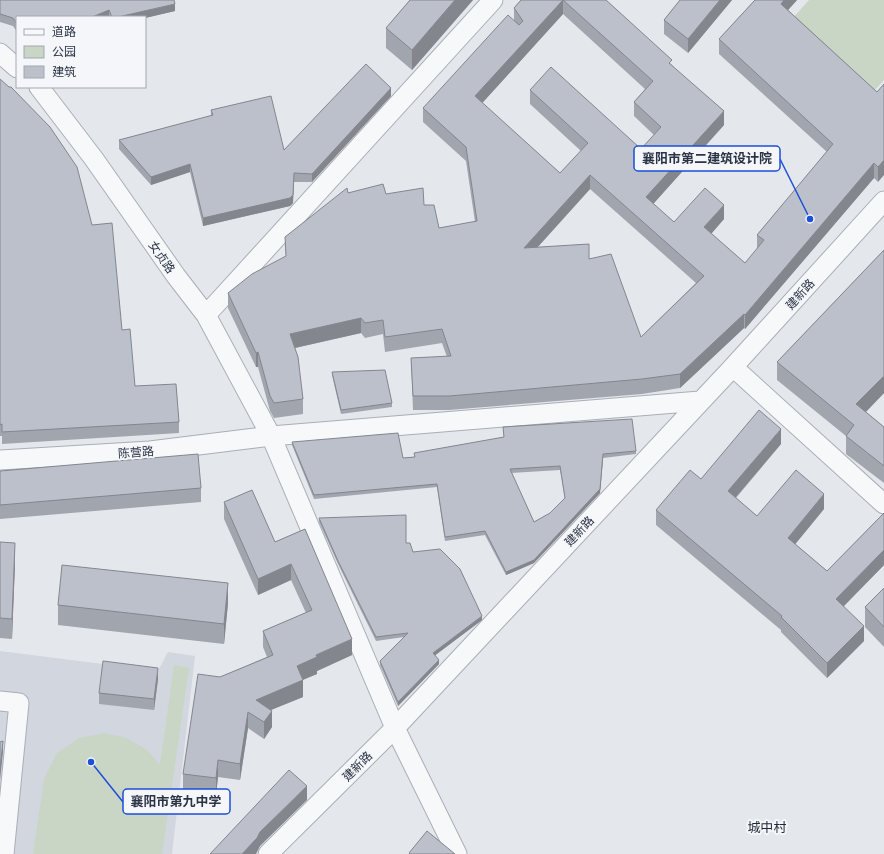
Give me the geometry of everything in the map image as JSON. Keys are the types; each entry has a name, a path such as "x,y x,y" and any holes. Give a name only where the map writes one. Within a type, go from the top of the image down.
{"street":[{"path":"206,315 493,0"},
{"path":"0,53 16,67"},
{"name":"女贞路","path":"40,88 94,159 171,269 206,315 271,436 395,728 457,854"},
{"name":"建新路","path":"268,854 395,728 733,367 884,201"},
{"path":"733,367 884,504"},
{"name":"陈营路","path":"0,460 150,451 271,436 700,401"},
{"path":"0,701 20,703 4,854"}],"shaded area":[{"path":"0,651 158,671 168,652 195,656 172,854 0,854"}],"green space":[{"path":"809,0 884,0 884,80 874,91 792,19"},
{"path":"174,665 189,668 162,854 33,854 44,779 57,753 79,738 104,733 124,737 146,749 160,765"}],"building":[{"path":"0,0 174,0 175,4 122,16 112,16 109,10 94,16 16,16 16,22 13,18 0,14"},
{"path":"410,0 455,0 412,50 386,28"},
{"path":"521,0 563,0 606,0 672,60 669,63 724,111 646,197 674,222 705,188 724,205 704,227 745,263 764,240 757,235 833,144 719,39 755,0 784,0 781,4 877,92 884,84 884,160 878,167 874,163 745,315 744,314 680,374 642,379 449,396 413,396 411,358 451,356 442,329 385,337 383,320 365,323 361,318 290,334 298,357 303,399 274,403 270,396 258,352 256,353 228,293 252,274 286,256 285,237 347,188 348,193 383,184 386,194 423,188 424,205 434,205 439,228 477,221 466,147 423,108 508,15 519,25 523,21 514,8","holes":["563,0 653,81 634,102 661,127 641,149 551,67 530,90 588,143 560,173 475,96","590,175 704,276 641,337 611,254 589,259 589,244 524,248"]},
{"path":"680,0 720,0 688,39 664,20"},
{"path":"366,64 391,88 312,174 294,173 293,195 290,198 203,218 190,164 151,177 119,140 213,115 211,110 271,96 284,150"},
{"path":"0,79 11,87 50,127 77,167 92,225 112,223 122,330 130,329 135,386 176,384 179,422 2,432 2,424 0,425"},
{"path":"884,250 884,376 856,404 884,427 884,466 846,436 854,425 777,362"},
{"path":"385,370 392,403 341,410 332,372"},
{"path":"759,410 781,429 728,491 757,516 796,470 824,494 788,538 827,571 884,513 884,550 836,599 864,626 827,663 781,617 782,616 656,510 690,470 701,479"},
{"path":"632,419 636,451 603,454 600,489 534,560 506,572 485,531 445,537 437,484 314,495 292,442 398,433 403,458 415,457 414,453 504,437 503,427","holes":["560,466 565,498 550,513 534,522 510,469"]},
{"path":"198,454 201,488 0,505 0,471"},
{"path":"252,490 275,542 305,529 352,639 316,655 317,657 297,666 303,680 256,700 272,711 264,722 248,712 240,764 218,760 216,778 183,774 198,674 220,677 273,655 263,631 312,610 291,564 258,579 224,502"},
{"path":"406,515 406,543 410,543 413,552 440,549 460,569 482,616 433,653 439,660 398,702 380,661 408,633 376,637 338,561 319,518"},
{"path":"0,542 15,543 12,619 0,618"},
{"path":"62,565 228,583 224,624 58,605"},
{"path":"884,588 884,627 865,607"},
{"path":"103,661 158,668 154,699 99,693"},
{"path":"3,741 0,769 0,742"},
{"path":"289,770 307,786 260,832 257,838 242,854 210,854"},
{"path":"427,831 455,854 409,853"}],"place":[{"name":"襄阳市第二建筑设计院","path":"810,219"},
{"name":"襄阳市第九中学","path":"91,762"}],"district":[{"name":"城中村","path":"767,827"}]}
